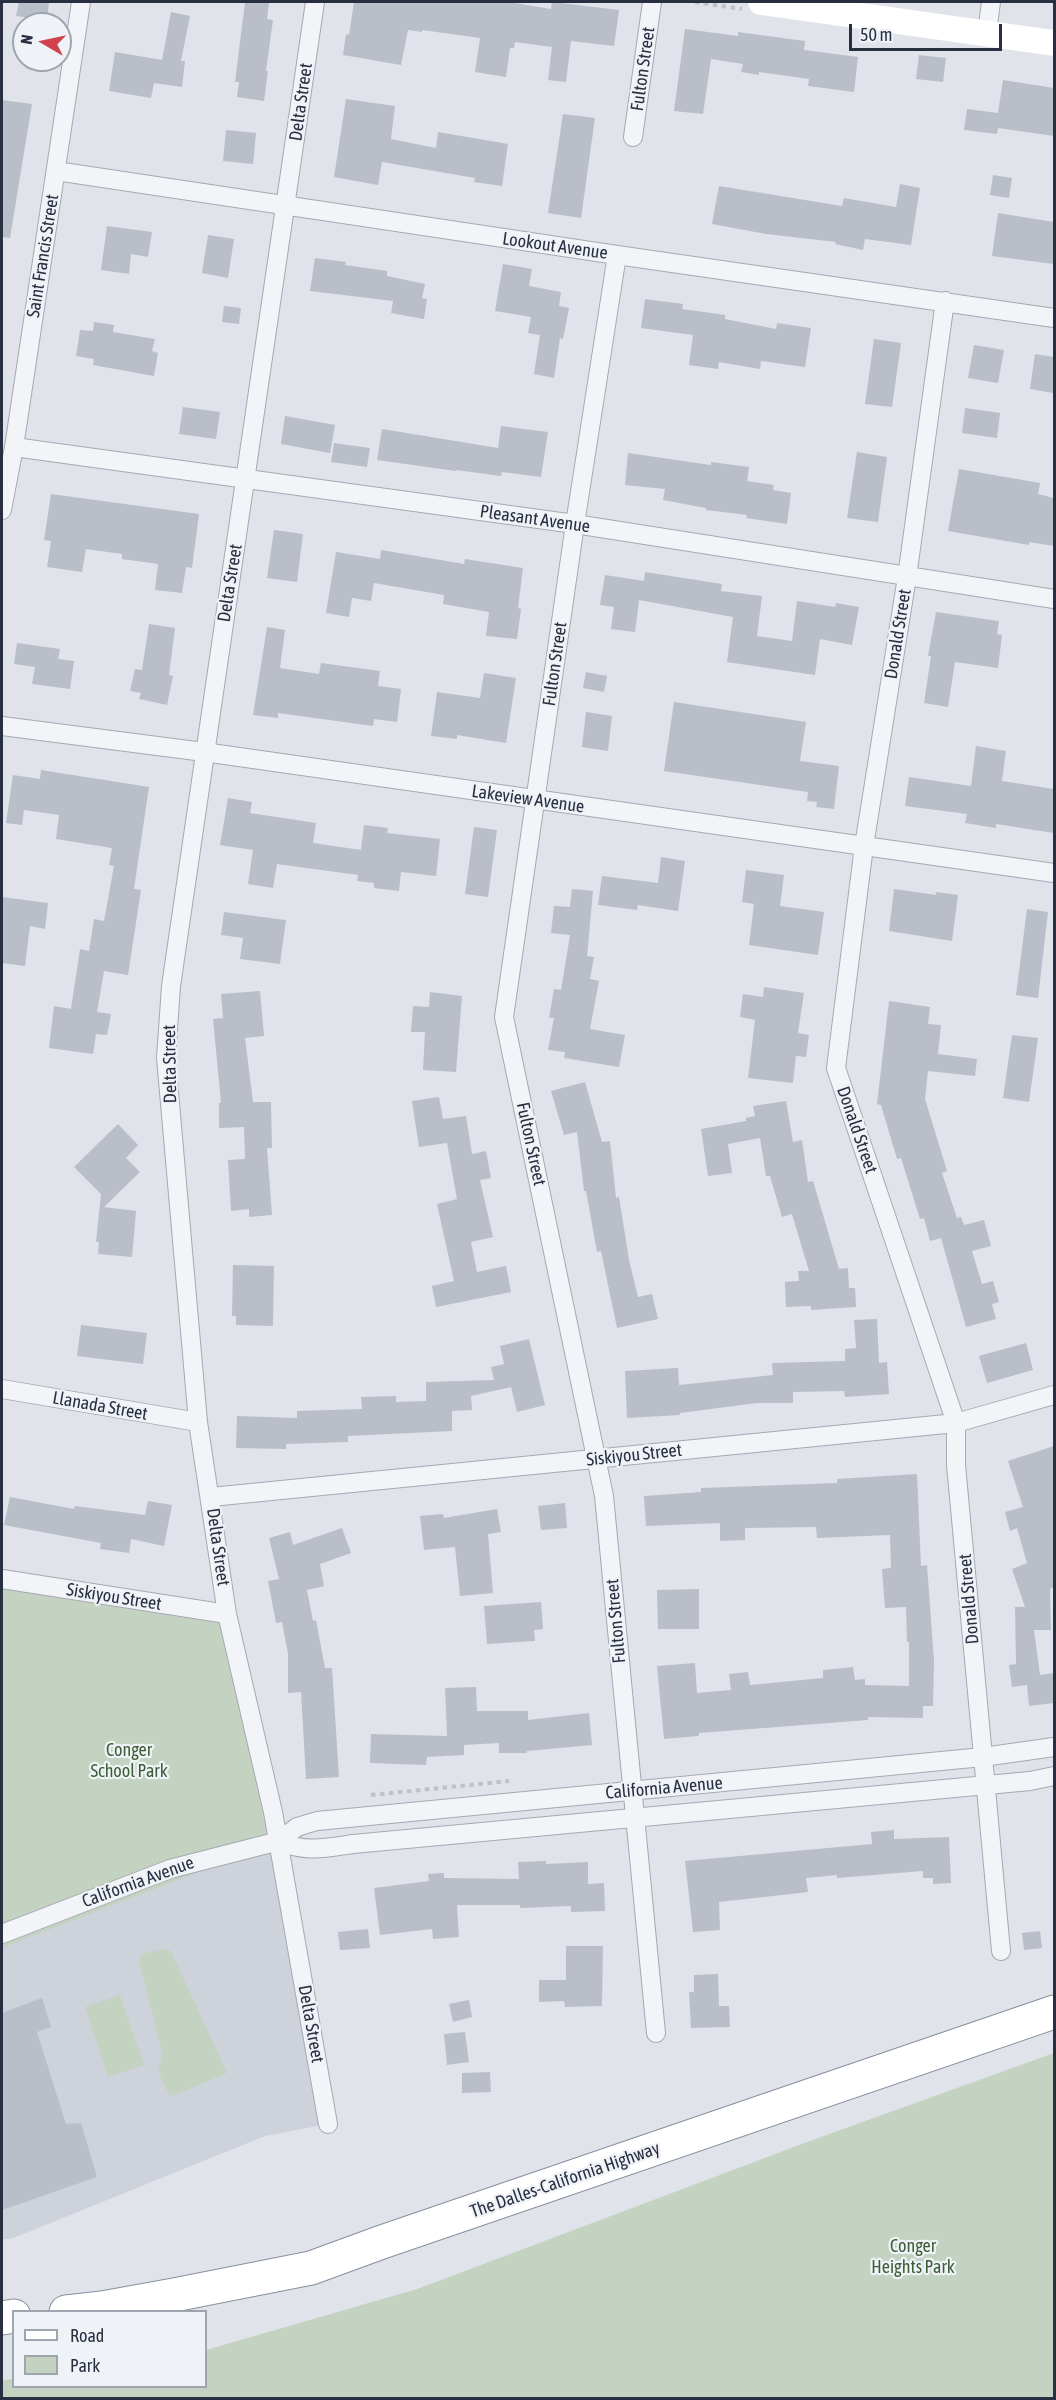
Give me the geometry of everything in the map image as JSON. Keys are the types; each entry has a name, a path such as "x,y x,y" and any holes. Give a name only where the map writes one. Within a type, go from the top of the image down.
{"highway":[{"name":"The Dalles-California Highway","path":"84,2310 311,2268 1054,2012"}],"main road":[{"path":"761,2 1054,43"}],"street":[{"name":"Saint Francis Street","path":"2,510 14,447 81,2"},
{"name":"Delta Street","path":"315,2 204,752 171,986 166,1058 198,1422 211,1497 226,1614 279,1841 328,2124"},
{"name":"Fulton Street","path":"633,137 652,2"},
{"path":"987,33 991,2"},
{"name":"Lookout Avenue","path":"56,171 1054,318"},
{"name":"Fulton Street","path":"617,255 575,524 504,1017 604,1496 656,2033"},
{"name":"Donald Street","path":"945,301 907,577 864,846 836,1068 956,1423 956,1466 1001,1951"},
{"name":"Pleasant Avenue","path":"14,447 575,524 1054,599"},
{"name":"Lakeview Avenue","path":"2,726 204,752 1054,873"},
{"name":"Llanada Street","path":"2,1389 198,1422"},
{"name":"Siskiyou Street","path":"211,1497 956,1423 1054,1395"},
{"name":"Siskiyou Street","path":"2,1579 226,1614"},
{"name":"California Avenue","path":"2,1934 170,1869 279,1841 297,1827 317,1821 983,1757 1054,1747"},
{"name":"California Avenue","path":"279,1841 292,1847 321,1849 353,1844 986,1785 1054,1776"}],"shaded area":[{"name":"Conger School Park","path":"2,1579 227,1614 328,2124 265,2136 11,2239 2,2239"}],"green space":[{"name":"Conger School Park","path":"2,1580 227,1614 279,1841 2,1948"},
{"path":"165,1949 171,1951 227,2073 170,2097 158,2071 162,2054 139,1961 142,1954"},
{"path":"120,1995 144,2065 108,2077 85,2007"},
{"name":"Conger Heights Park","path":"1054,2053 1054,2398 2,2398 2,2380 12,2379 12,2388 207,2388 207,2350 417,2289 810,2141"}],"building":[{"path":"19,2 49,2 48,12 17,12"},
{"path":"245,2 269,2 267,19 273,20 264,101 237,97 239,82 235,82"},
{"path":"354,2 508,2 551,9 552,2 619,10 614,46 571,41 566,82 548,80 552,47 515,42 514,48 510,48 506,77 475,72 480,38 422,30 422,32 408,30 401,65 343,55 346,34 349,35"},
{"path":"171,12 190,16 181,61 185,61 182,87 154,83 151,98 109,91 115,52 162,60"},
{"path":"685,29 738,36 738,32 805,41 804,50 858,57 854,92 808,86 809,79 759,72 759,75 741,72 743,64 711,59 703,114 674,111"},
{"path":"919,55 946,58 943,82 916,79"},
{"path":"1003,80 1054,88 1054,136 998,128 997,134 964,130 967,109 998,113"},
{"path":"346,99 395,106 391,139 436,148 438,132 508,144 502,186 474,182 475,178 382,162 378,185 334,177"},
{"path":"2,100 32,104 10,238 2,237"},
{"path":"563,114 595,118 581,218 548,213"},
{"path":"226,130 256,133 253,164 223,161"},
{"path":"993,175 1012,178 1009,198 990,195"},
{"path":"900,184 920,188 911,245 865,239 863,250 835,244 836,242 766,234 712,224 719,186 842,206 844,198 896,207"},
{"path":"998,213 1054,222 1054,264 992,256"},
{"path":"107,226 152,232 148,257 131,254 129,274 101,270"},
{"path":"208,235 234,239 228,278 202,273"},
{"path":"315,258 387,271 387,276 425,284 422,298 427,299 424,319 391,313 393,301 310,291"},
{"path":"503,264 532,269 529,286 561,292 559,306 569,308 563,339 560,338 554,378 534,374 540,335 528,333 531,317 495,311"},
{"path":"645,299 683,304 682,309 725,315 725,319 776,329 777,323 811,328 805,367 761,361 760,369 719,362 718,369 689,365 693,335 641,328"},
{"path":"224,306 241,308 239,324 222,322"},
{"path":"94,322 114,325 113,332 155,339 152,351 158,353 154,376 93,365 94,359 76,356 80,330 93,331"},
{"path":"874,339 901,343 892,407 865,404"},
{"path":"974,345 1004,350 998,383 968,378"},
{"path":"1035,354 1054,357 1053,393 1030,389"},
{"path":"183,407 220,412 216,439 179,434"},
{"path":"965,408 1000,413 997,438 962,433"},
{"path":"285,416 335,425 330,453 281,444"},
{"path":"501,426 548,432 541,477 502,472 501,476 377,460 382,429 498,448"},
{"path":"334,443 370,448 367,467 331,462"},
{"path":"857,452 887,457 878,522 847,518"},
{"path":"628,453 711,465 711,462 749,467 747,481 774,485 773,490 791,493 787,524 746,518 747,515 706,510 706,508 663,500 665,489 625,485"},
{"path":"959,469 1040,483 1038,494 1054,498 1054,546 1029,542 1029,545 948,531"},
{"path":"51,494 199,514 192,568 186,567 182,593 155,590 158,564 122,559 122,554 86,549 82,572 47,567 51,541 44,540"},
{"path":"274,530 303,534 297,582 267,578"},
{"path":"381,550 464,564 465,559 523,568 517,639 486,636 489,612 443,604 444,595 374,583 371,601 352,598 349,617 326,613 336,552 380,559"},
{"path":"645,572 722,584 721,591 762,596 757,636 792,641 797,601 835,607 836,603 859,607 852,645 820,639 815,675 727,662 733,617 639,600 635,632 611,629 614,607 600,605 605,575 644,581"},
{"path":"936,612 999,621 997,634 1002,635 998,668 955,662 948,707 924,703 931,656 928,656"},
{"path":"149,624 175,628 169,675 173,676 167,705 139,699 141,693 130,691 135,669 142,670"},
{"path":"267,627 285,630 280,668 319,674 321,663 380,671 378,686 401,689 397,722 374,719 373,726 278,713 278,718 253,715"},
{"path":"17,643 60,649 58,659 74,661 70,689 32,684 35,667 14,664"},
{"path":"586,672 607,676 604,692 583,688"},
{"path":"484,673 516,678 506,743 457,735 457,739 431,736 437,692 480,698"},
{"path":"674,702 806,722 800,761 839,766 834,809 816,807 817,802 807,801 808,792 664,771"},
{"path":"586,712 612,716 608,751 582,747"},
{"path":"976,746 1006,751 1002,781 1054,789 1054,833 996,824 996,828 965,823 967,814 905,806 909,777 971,786"},
{"path":"41,770 149,787 134,889 141,890 128,975 104,971 97,1012 111,1014 107,1035 96,1034 93,1054 49,1048 54,1006 71,1009 80,949 89,951 94,919 104,921 114,866 109,865 112,848 56,839 59,815 24,810 22,825 6,823 13,775 40,779"},
{"path":"228,798 252,802 250,813 316,823 313,843 361,850 364,825 388,828 387,833 440,839 436,876 401,872 399,891 374,888 374,883 357,881 358,875 277,864 273,888 248,884 253,850 220,845"},
{"path":"474,827 497,830 488,897 465,894"},
{"path":"661,857 685,861 678,911 638,905 637,910 598,905 602,876 658,883"},
{"path":"746,870 784,875 780,906 824,912 818,955 749,945 754,904 742,902"},
{"path":"572,889 593,891 587,956 594,957 590,979 599,981 590,1029 625,1035 619,1067 564,1058 565,1052 548,1050 554,1018 549,1018 554,989 561,990 570,935 551,933 554,906 570,907"},
{"path":"894,889 936,895 936,892 958,895 952,941 889,931"},
{"path":"2,897 48,903 45,929 30,926 25,966 2,963"},
{"path":"1027,909 1048,912 1038,998 1016,995"},
{"path":"224,912 286,920 280,964 240,959 243,938 221,935"},
{"path":"764,987 804,993 798,1033 809,1035 806,1057 796,1056 793,1083 748,1078 755,1020 740,1017 743,994 763,997"},
{"path":"260,991 264,1036 245,1038 253,1102 271,1102 272,1148 267,1148 272,1215 249,1217 249,1209 231,1211 228,1160 245,1159 244,1127 219,1128 219,1103 221,1103 213,1019 223,1018 221,994"},
{"path":"430,992 462,996 456,1072 423,1070 425,1032 411,1032 413,1006 429,1007"},
{"path":"889,1001 930,1007 928,1024 941,1025 938,1054 977,1059 975,1076 928,1071 925,1099 947,1171 942,1173 957,1218 961,1217 964,1225 984,1220 991,1246 972,1251 982,1284 993,1281 999,1302 992,1304 996,1319 966,1327 941,1238 930,1241 924,1218 920,1219 901,1158 897,1159 881,1105 877,1104"},
{"path":"1012,1035 1038,1038 1029,1102 1003,1098"},
{"path":"585,1082 602,1142 610,1141 616,1198 619,1197 629,1260 638,1297 652,1294 658,1319 617,1328 601,1251 597,1252 586,1191 584,1191 577,1132 564,1135 551,1091"},
{"path":"439,1097 443,1119 466,1116 472,1154 486,1151 491,1178 480,1180 493,1237 471,1242 477,1272 506,1266 511,1292 436,1307 432,1286 454,1281 437,1204 457,1199 447,1143 419,1147 412,1101"},
{"path":"786,1101 793,1142 802,1140 808,1182 813,1181 839,1269 848,1268 849,1288 855,1288 856,1307 811,1310 811,1306 786,1307 785,1282 799,1281 798,1271 809,1271 792,1214 782,1217 770,1176 766,1176 760,1138 728,1144 732,1173 708,1176 701,1129 746,1121 746,1118 755,1116 753,1106"},
{"path":"118,1124 138,1145 126,1158 140,1172 104,1207 136,1211 132,1257 98,1254 99,1242 96,1242 101,1194 74,1167"},
{"path":"233,1265 274,1266 273,1326 236,1325 236,1316 232,1316"},
{"path":"877,1319 879,1363 887,1362 889,1394 845,1397 844,1391 793,1392 793,1403 757,1403 680,1413 680,1415 627,1418 625,1371 678,1368 679,1385 773,1375 772,1363 845,1361 845,1349 856,1348 854,1320"},
{"path":"81,1325 147,1333 143,1364 77,1356"},
{"path":"529,1339 545,1405 517,1412 511,1387 471,1396 472,1410 452,1411 452,1431 348,1436 348,1442 286,1444 286,1449 236,1448 237,1416 297,1418 297,1411 362,1409 361,1397 396,1396 396,1402 426,1401 426,1382 494,1380 491,1367 504,1364 500,1346"},
{"path":"1026,1343 1033,1370 987,1383 979,1356"},
{"path":"1054,1446 1054,1587 1050,1589 1051,1630 1034,1630 1040,1675 1054,1673 1054,1703 1029,1706 1027,1685 1012,1687 1009,1665 1016,1664 1015,1607 1025,1607 1012,1569 1027,1563 1017,1528 1010,1531 1005,1512 1023,1507 1008,1461"},
{"path":"917,1474 921,1566 927,1565 934,1661 933,1706 923,1706 923,1718 868,1717 868,1720 699,1733 699,1736 664,1739 657,1666 695,1663 697,1693 731,1690 729,1674 748,1672 750,1685 823,1678 823,1670 853,1667 855,1680 865,1679 865,1685 909,1686 909,1642 907,1642 906,1607 885,1608 882,1569 891,1568 890,1535 817,1538 816,1527 745,1528 745,1540 720,1541 720,1523 646,1526 644,1496 701,1492 701,1488 837,1483 837,1479"},
{"path":"10,1497 74,1509 75,1506 145,1515 148,1501 172,1505 164,1546 131,1539 129,1553 100,1549 101,1543 4,1525"},
{"path":"565,1503 567,1528 541,1530 538,1506"},
{"path":"497,1509 501,1532 488,1534 493,1593 460,1596 455,1547 424,1550 420,1516 443,1514 444,1518"},
{"path":"342,1528 351,1553 320,1564 324,1586 307,1590 313,1621 316,1620 325,1668 332,1668 339,1777 306,1779 301,1692 288,1693 288,1654 282,1622 276,1623 268,1581 279,1579 269,1538 290,1532 293,1545"},
{"path":"699,1589 699,1629 658,1629 657,1590"},
{"path":"541,1602 543,1629 534,1630 535,1641 487,1644 484,1606"},
{"path":"476,1687 477,1711 528,1711 528,1720 589,1713 592,1745 527,1751 527,1753 499,1753 499,1743 464,1745 464,1755 427,1757 426,1765 370,1763 371,1734 447,1736 445,1688"},
{"path":"894,1830 894,1839 949,1837 951,1883 933,1884 933,1878 923,1878 923,1871 837,1878 837,1875 806,1878 808,1892 719,1902 720,1930 693,1932 685,1861 872,1844 871,1832"},
{"path":"546,1861 546,1864 588,1862 588,1884 604,1883 605,1911 571,1912 571,1906 520,1908 520,1905 457,1905 459,1937 433,1939 432,1929 380,1935 374,1888 429,1881 428,1874 444,1873 444,1878 519,1879 518,1862"},
{"path":"368,1929 370,1948 340,1950 338,1932"},
{"path":"1040,1931 1042,1948 1024,1950 1022,1933"},
{"path":"566,1946 603,1946 602,2006 565,2007 564,2001 539,2002 539,1980 566,1980"},
{"path":"718,1974 719,2006 729,2006 730,2027 691,2028 689,1992 694,1992 694,1975"},
{"path":"42,1998 51,2027 37,2032 66,2124 81,2123 97,2177 2,2210 2,2013"},
{"path":"469,2000 472,2017 453,2022 449,2004"},
{"path":"465,2032 469,2062 447,2065 444,2034"},
{"path":"490,2072 491,2092 462,2093 462,2073"}]}
